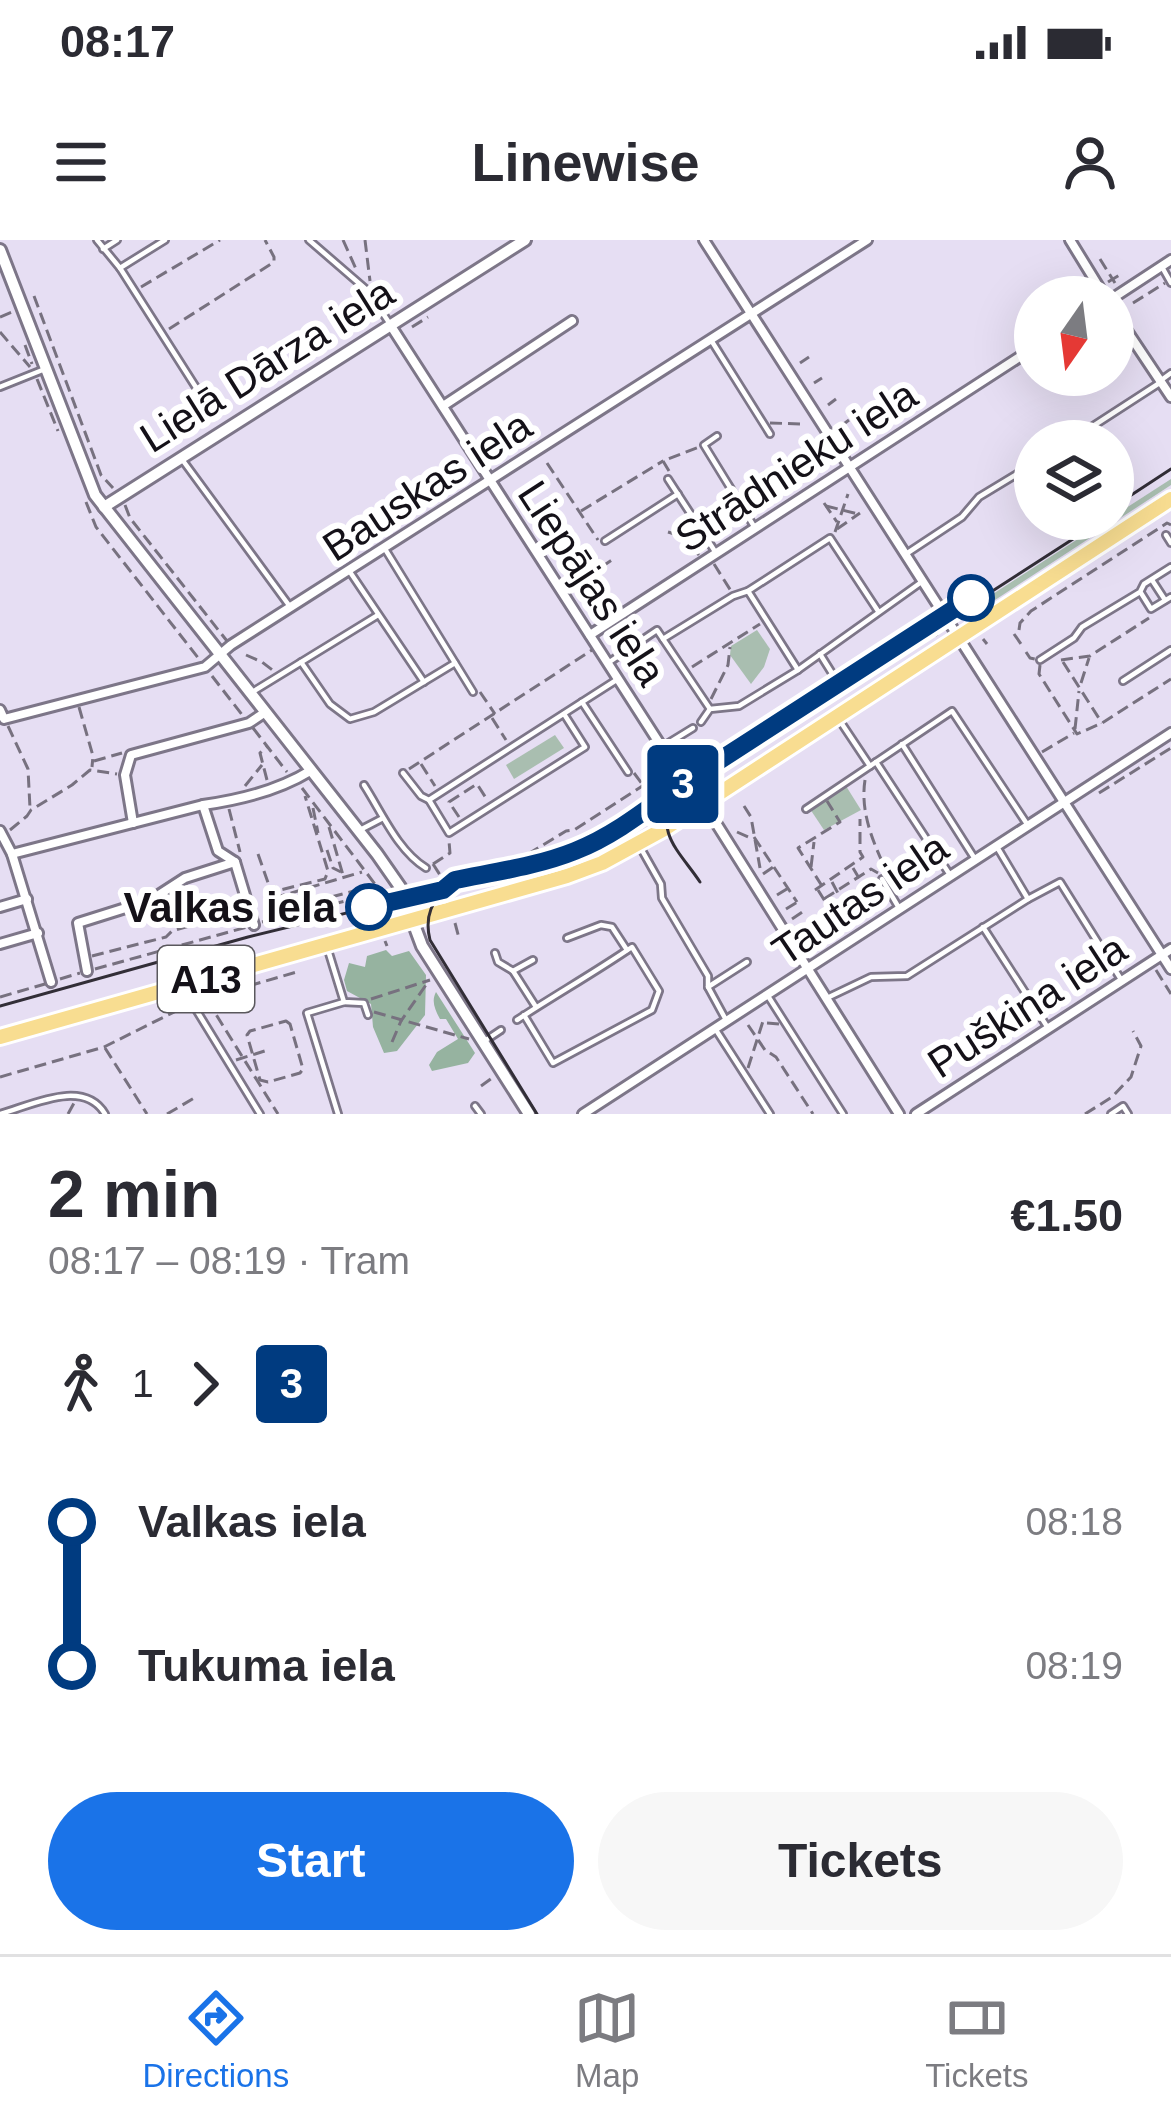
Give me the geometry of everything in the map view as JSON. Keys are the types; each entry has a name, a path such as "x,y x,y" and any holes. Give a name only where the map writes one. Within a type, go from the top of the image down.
{"main road":[{"name":"A13","path":"0,1037 602,863 702,805 1171,499"}],"street":[{"name":"Lielā Dārza iela","path":"104,507 525,240"},
{"path":"704,240 1171,969"},
{"name":"Bauskas iela","path":"2,715 205,667 231,645 867,240"},
{"path":"1070,240 1095,276"},
{"path":"0,250 40,371 104,507 400,887 422,946 477,1041 529,1114"},
{"path":"1134,282 1171,260"},
{"path":"443,406 572,321"},
{"name":"Liepājas iela","path":"391,326 899,1114"},
{"path":"1134,342 1171,397"},
{"name":"Strādnieku iela","path":"590,634 1014,360"},
{"path":"133,824 125,775 131,755 249,723 264,713"},
{"name":"Tautas iela","path":"583,1114 1171,733"},
{"path":"12,854 227,802 310,771"},
{"path":"203,805 218,851 235,862 254,925"},
{"path":"1,838 12,854 52,982"},
{"path":"87,971 78,922 151,900 184,878 235,862"},
{"path":"0,907 27,899"},
{"path":"0,944 38,933"},
{"name":"Puškina iela","path":"916,1114 1171,949"}],"lane":[{"path":"98,240 197,389"},
{"path":"103,249 117,240"},
{"path":"120,268 165,240"},
{"path":"308,240 368,291 391,326"},
{"path":"1161,266 1170,280"},
{"path":"711,340 770,434"},
{"path":"0,387 40,371"},
{"path":"1102,420 1171,373"},
{"path":"717,436 704,445 755,528"},
{"path":"739,501 834,440"},
{"path":"181,458 291,608"},
{"path":"906,554 962,518 979,497 1014,476"},
{"path":"668,478 710,557"},
{"path":"605,541 678,494"},
{"path":"1166,536 1171,543"},
{"path":"663,639 830,538 878,610"},
{"path":"385,549 473,692"},
{"path":"1040,660 1171,567"},
{"path":"350,572 424,682"},
{"path":"1140,592 1151,609 1168,598 1152,579"},
{"path":"709,708 739,706 923,581"},
{"path":"748,591 798,670"},
{"path":"250,694 378,614"},
{"path":"608,663 657,630 709,708"},
{"path":"1123,681 1171,650"},
{"path":"820,654 835,678"},
{"path":"301,662 330,704 350,719 374,712 455,663"},
{"path":"429,800 618,679"},
{"path":"582,702 628,772"},
{"path":"701,722 709,708"},
{"path":"806,809 952,711 1027,825"},
{"path":"404,773 429,800 449,833 585,747 564,714"},
{"path":"836,716 950,875"},
{"path":"662,747 693,728"},
{"path":"902,745 975,859"},
{"path":"320,789 334,779"},
{"path":"364,785 402,846 419,866 429,866"},
{"path":"358,831 383,818"},
{"path":"639,844 661,884 662,898 708,976 708,986 727,1023"},
{"path":"996,845 1028,899"},
{"path":"881,877 899,908"},
{"path":"827,998 871,977 908,976 1060,882 1122,980"},
{"path":"567,938 601,925 613,927 627,950"},
{"path":"983,927 1048,1029"},
{"path":"327,944 344,1003"},
{"path":"632,946 659,991 652,1010 553,1063 520,1017 536,1007 632,946"},
{"path":"495,953 536,1007"},
{"path":"513,971 533,961"},
{"path":"708,986 747,962"},
{"path":"188,984 192,1003 260,1114"},
{"path":"768,996 843,1114"},
{"path":"338,1114 308,1013 344,1003 366,1009"},
{"path":"477,1041 501,1030"},
{"path":"716,1030 770,1114"},
{"path":"0,1114 71,1094 87,1097 105,1114"},
{"path":"475,1106 481,1114"},
{"path":"1111,1114 1123,1106 1128,1114"}],"path":[{"path":"135,291 220,240"},
{"path":"162,333 274,262 265,240"},
{"path":"343,240 357,271"},
{"path":"365,240 370,283"},
{"path":"1100,259 1112,282 1123,273"},
{"path":"1134,302 1170,280"},
{"path":"34,296 101,475 115,490"},
{"path":"0,316 12,312"},
{"path":"412,327 428,316"},
{"path":"0,332 40,371 61,440"},
{"path":"800,363 809,357"},
{"path":"814,383 822,378"},
{"path":"828,405 836,399"},
{"path":"841,426 849,421"},
{"path":"762,422 802,424"},
{"path":"579,512 663,461 704,445"},
{"path":"663,461 668,478"},
{"path":"547,463 598,541 605,541"},
{"path":"838,527 848,494"},
{"path":"124,504 130,518 231,645"},
{"path":"825,505 859,514 838,527 825,505"},
{"path":"88,506 96,527 381,892"},
{"path":"1021,644 1017,632 1031,611 1167,523 1171,525"},
{"path":"668,532 710,557 734,596"},
{"path":"1141,540 1146,548"},
{"path":"571,586 615,558"},
{"path":"1084,577 1089,585"},
{"path":"958,599 969,616"},
{"path":"1031,611 1036,619"},
{"path":"1061,660 1090,656 1155,614"},
{"path":"926,619 937,636"},
{"path":"685,672 766,620"},
{"path":"709,708 728,665 730,643"},
{"path":"196,654 204,648"},
{"path":"404,773 593,649"},
{"path":"1055,650 1102,723"},
{"path":"246,655 280,675"},
{"path":"1075,731 1080,687 1090,656"},
{"path":"1040,660 1039,674 1077,734 1171,679"},
{"path":"473,692 480,692 511,748"},
{"path":"1,838 31,810 90,770 94,756 77,700"},
{"path":"2,715 28,770 31,810"},
{"path":"1042,752 1075,731"},
{"path":"267,747 260,753 267,782"},
{"path":"1099,793 1171,748"},
{"path":"420,763 440,793"},
{"path":"244,789 263,764"},
{"path":"818,888 863,857 863,797 871,765"},
{"path":"528,854 674,766"},
{"path":"695,768 706,787"},
{"path":"90,770 125,775"},
{"path":"628,772 634,773 651,796"},
{"path":"464,824 449,802 477,784 491,806"},
{"path":"668,784 680,803"},
{"path":"308,796 320,789"},
{"path":"308,796 317,835"},
{"path":"268,889 325,879 328,871 308,796"},
{"path":"227,802 240,853 235,862"},
{"path":"828,907 798,848 841,824 829,804"},
{"path":"744,806 754,838 798,901 786,909"},
{"path":"854,823 863,817"},
{"path":"863,817 886,870"},
{"path":"328,823 343,875"},
{"path":"737,832 754,838"},
{"path":"442,878 429,866 450,853 449,833"},
{"path":"812,839 812,869"},
{"path":"322,852 344,844"},
{"path":"750,852 760,846"},
{"path":"760,846 761,871 775,866"},
{"path":"322,852 343,875"},
{"path":"258,854 280,918"},
{"path":"852,867 863,885"},
{"path":"824,899 871,869 881,877"},
{"path":"328,871 343,875"},
{"path":"274,898 364,871"},
{"path":"831,880 841,898"},
{"path":"327,884 332,900"},
{"path":"0,997 280,918 375,885"},
{"path":"777,896 789,888"},
{"path":"332,900 388,890"},
{"path":"792,919 804,911"},
{"path":"85,958 242,912"},
{"path":"454,921 459,938"},
{"path":"1155,968 1171,994"},
{"path":"0,1077 104,1047 192,1003 300,971"},
{"path":"366,1009 431,980 400,1021 392,1042"},
{"path":"203,999 278,1114"},
{"path":"366,1009 477,1041"},
{"path":"746,1076 764,1018"},
{"path":"286,1021 303,1069 268,1082 260,1079 253,1055 250,1031 286,1021"},
{"path":"748,1025 765,1050 776,1057 813,1114"},
{"path":"1085,1114 1112,1097 1131,1077 1141,1046 1132,1031"},
{"path":"104,1047 147,1114"},
{"path":"229,1063 268,1050"},
{"path":"739,1065 765,1050"},
{"path":"481,1086 494,1077"},
{"path":"68,1114 78,1096"},
{"path":"167,1114 196,1097"}],"green space":[{"path":"1171,479 1171,485 1134,509 1134,503"},
{"path":"1076,540 1087,540 972,615 968,610"},
{"path":"757,630 770,649 751,684 730,655 731,646"},
{"path":"555,735 564,748 514,779 506,765"},
{"path":"846,786 861,810 824,830 810,809"},
{"path":"386,950 392,956 409,951 426,975 425,1015 397,1051 384,1053 373,1027 371,1004 347,991 344,980 349,963 365,967 367,956"},
{"path":"436,992 475,1053 468,1063 432,1071 429,1065 437,1052 458,1039 446,1019 440,1019"}],"tram line":[{"path":"1134,493 1171,469"},
{"path":"0,1006 248,937 560,861 596,847 1071,540"},
{"name":"3","path":"369,907 443,890 455,880 556,857 592,843 971,598"},
{"path":"677,797 667,820 668,831 700,882"},
{"path":"450,884 431,909 430,940 537,1114"}],"place":[{"name":"Valkas iela","path":"369,907"}]}
